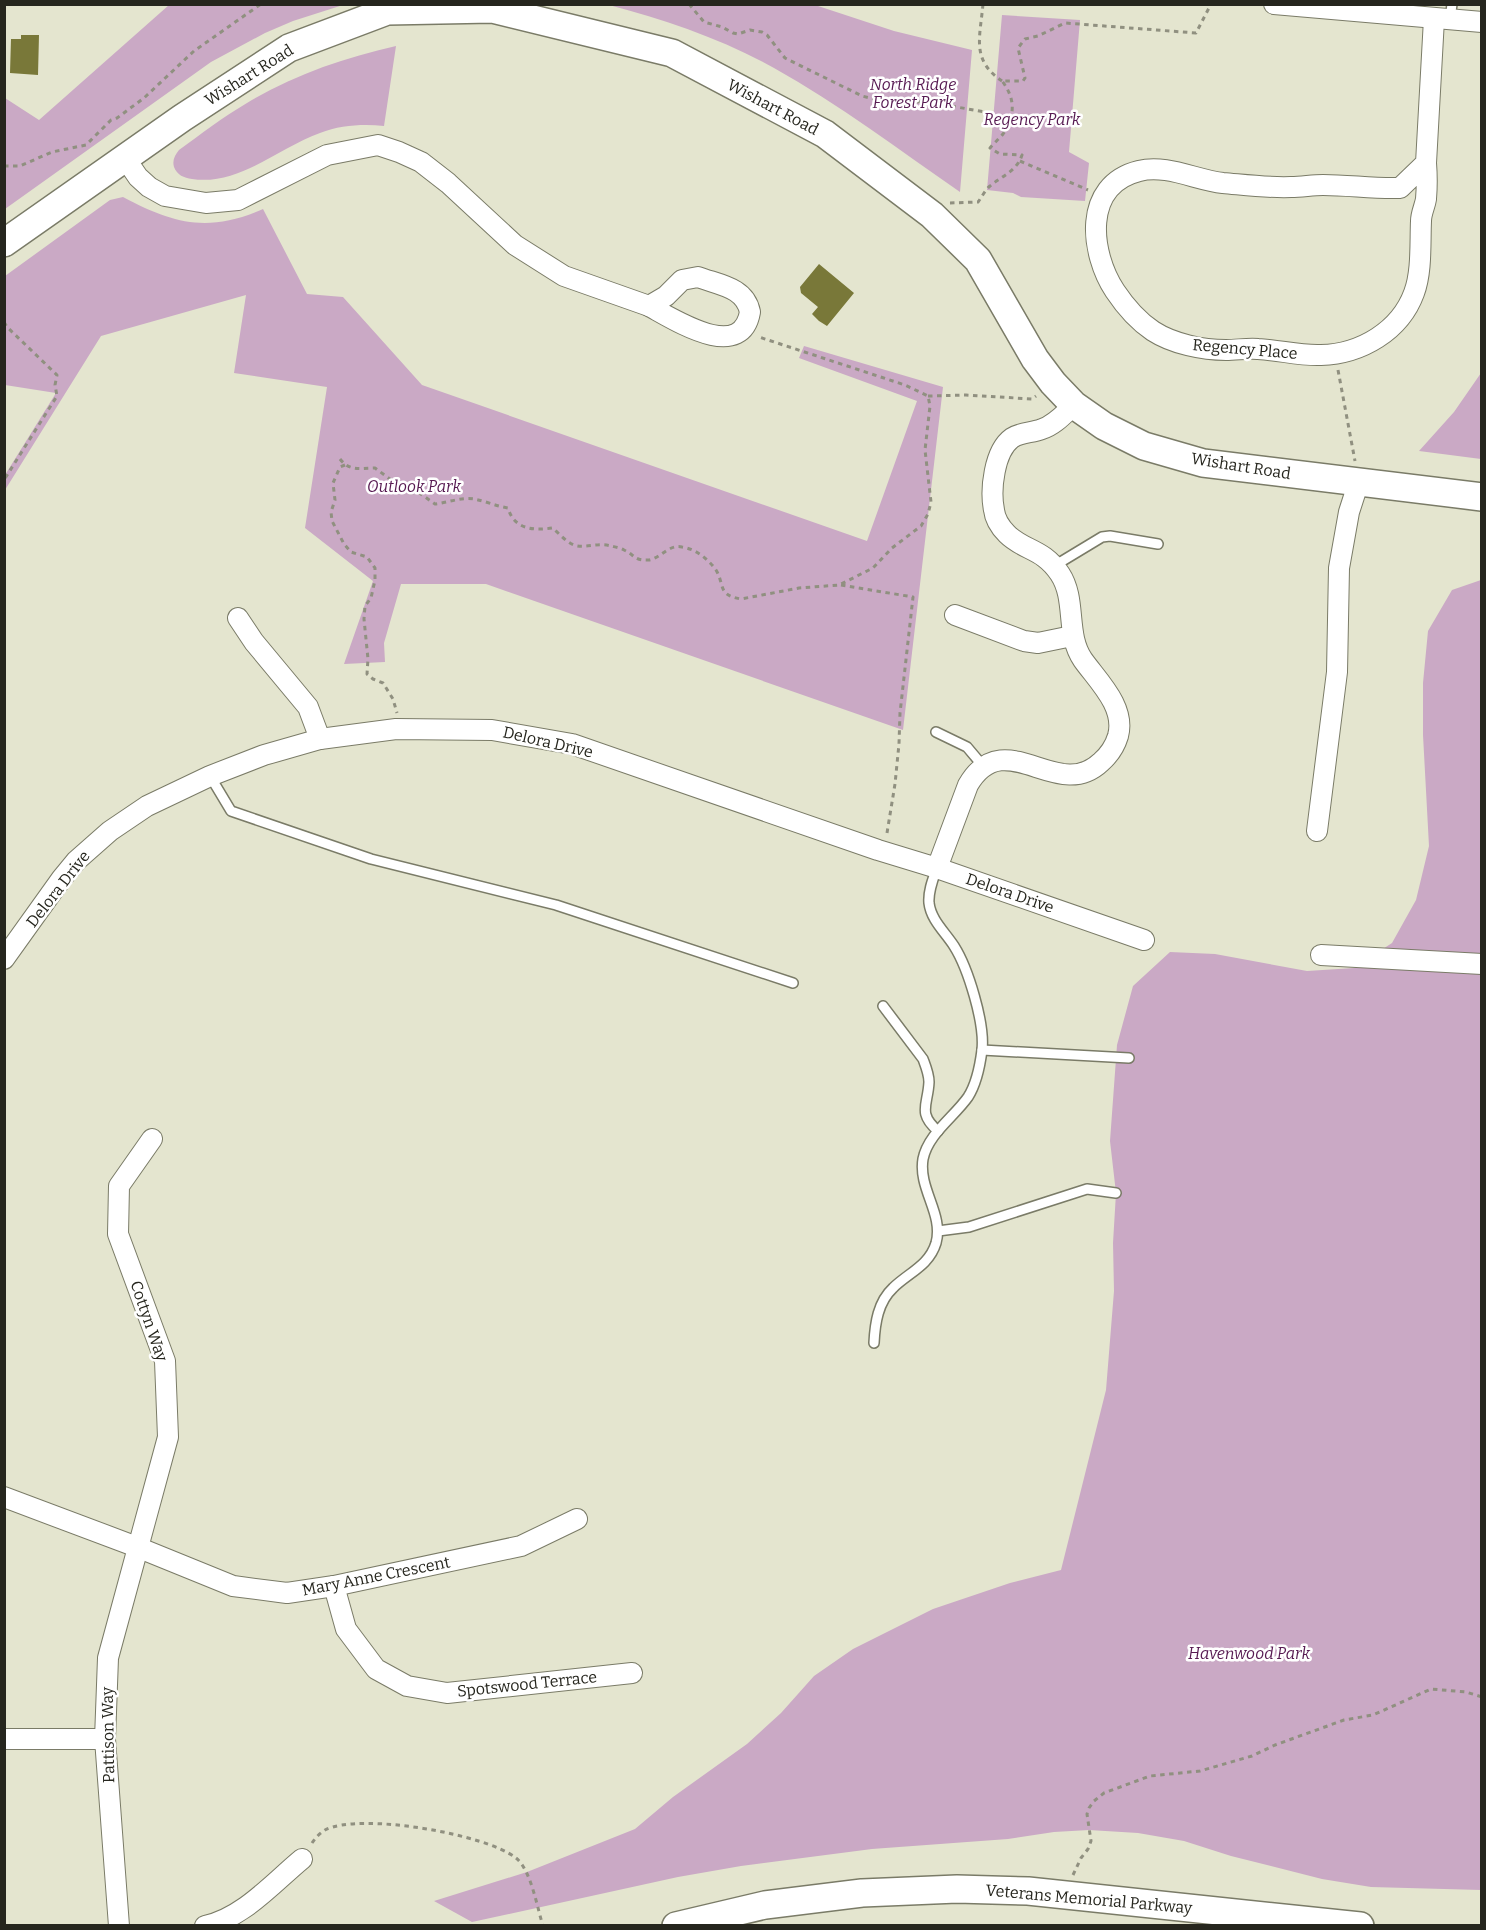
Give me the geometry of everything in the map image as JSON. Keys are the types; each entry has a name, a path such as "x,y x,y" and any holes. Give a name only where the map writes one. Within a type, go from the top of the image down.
{"street":[{"path":"1276,5 1445,14 1482,22"},
{"name":"Wishart Road","path":"4,243 125,158 290,48 387,10 492,9 672,53 825,134 932,214 978,260 1035,359 1074,405 1104,426 1144,446 1203,463 1482,497"},
{"name":"Regency Place","path":"1102,196 1097,213 1096,232 1098,251 1104,270 1114,290 1130,310 1153,330 1170,340 1211,349 1252,348 1307,355 1335,354 1367,344 1386,332 1401,316 1414,292 1420,255 1421,218 1426,200 1426,163 1445,14"},
{"path":"125,158 138,177 149,187 165,196 206,203 238,200 327,155 378,145 421,162 448,183 515,245 564,276 650,306 683,324 721,337 738,334 744,328 750,312 744,296 737,291 698,278 682,280 666,296 650,306"},
{"path":"1400,188 1426,163"},
{"path":"1102,196 1122,176 1140,170 1177,173 1205,181 1278,188 1319,185 1400,188 1413,202 1421,218"},
{"path":"937,868 968,785 983,766 994,761 1009,759 1049,772 1068,775 1089,771 1108,756 1118,735 1120,723 1111,698 1081,658 1072,636 1067,592 1062,577 1040,553 1010,537 1000,526 994,511 993,494 997,459 1004,446 1025,432 1053,424 1074,405"},
{"path":"1317,831 1336,672 1339,568 1349,512 1359,481"},
{"path":"956,615 1038,643 1072,636"},
{"path":"238,618 254,642 308,707 320,739"},
{"name":"Delora Drive","path":"4,959 62,878 92,846 147,806 210,776 264,755 320,739 396,729 492,730 572,744 1144,940"},
{"path":"1321,955 1482,964"},
{"name":"Cottyn Way","path":"137,1547 168,1437 165,1361 118,1234 119,1186 152,1139"},
{"name":"Mary Anne Crescent","path":"4,1497 233,1586 287,1593 334,1586 521,1546 577,1519"},
{"name":"Pattison Way","path":"118,1926 105,1739 108,1658 137,1547"},
{"name":"Spotswood Terrace","path":"334,1586 346,1629 376,1669 407,1686 447,1693 632,1673"},
{"path":"4,1739 105,1739"},
{"path":"205,1926 218,1923 250,1904 302,1858"},
{"name":"Veterans Memorial Parkway","path":"676,1926 765,1905 862,1893 957,1889 1028,1891 1105,1898 1360,1926"}],"lane":[{"path":"1054,566 1102,537 1110,536 1158,544"},
{"path":"936,732 967,747 983,766"},
{"path":"210,776 231,811 371,860 556,904 794,983"},
{"path":"874,1343 878,1315 884,1299 893,1288 923,1265 936,1243 938,1231 936,1215 925,1186 923,1159 928,1145 938,1131 969,1095 975,1083 982,1050 981,1022 961,961 933,918 929,905 929,893 937,868"},
{"path":"883,1006 923,1059 929,1083 924,1105 926,1116 938,1131"},
{"path":"982,1050 1129,1058"},
{"path":"938,1231 969,1227 1087,1189 1116,1193"}],"path":[{"path":"4,166 20,166 52,152 86,145 111,120 144,98 194,51 261,4"},
{"path":"689,4 704,22 738,34 750,30 762,32 785,58 862,96 885,102 938,100 951,106 985,112 1008,124"},
{"path":"932,214 937,203 978,202 989,187 1005,176 1020,161 1022,155 1000,154 990,148 1001,137 1013,112 1009,90 1002,81 989,72 981,57 983,4"},
{"path":"1002,81 1023,81 1025,78 1018,48 1025,39 1038,36 1065,23 1196,33 1210,4"},
{"path":"1020,161 1102,196"},
{"path":"4,322 57,375 55,385 57,396 4,480"},
{"path":"744,328 754,336 904,385 928,396 966,395 1032,399 1053,383"},
{"path":"1335,354 1359,481"},
{"path":"839,585 873,568 892,548 921,526 928,514 931,492 925,450 930,406 928,396"},
{"path":"340,459 345,465 356,470 375,468 409,493 418,492 435,504 444,501 474,499 508,508 515,522 520,525 534,530 552,528 577,546 583,547 596,543 612,546 624,549 637,560 643,560 681,546 700,553 717,573 721,587 733,597 741,599 799,588 839,585 913,597 900,713 895,784 884,851"},
{"path":"345,465 340,467 333,483 335,500 332,521 351,552 367,557 375,568 371,598 364,611 368,659 366,669 367,674 373,679 383,683 393,699 398,720 396,729"},
{"path":"1076,1878 1073,1875 1088,1849 1090,1840 1089,1808 1104,1793 1150,1776 1200,1771 1252,1756 1275,1745 1344,1720 1373,1715 1431,1689 1466,1692 1482,1697"},
{"path":"302,1858 317,1836 326,1829 344,1825 407,1827 454,1834 499,1848 517,1859 527,1872 543,1926"}],"green space":[{"path":"169,5 343,5 293,21 265,33 211,62 5,209 5,98 39,120"},
{"name":"North Ridge Forest Park","path":"609,5 815,5 894,31 972,50 960,192 845,112 774,68 693,31"},
{"name":"Regency Park","path":"1002,15 1080,20 1069,152 1089,163 1085,201 1021,197 1013,193 987,190"},
{"path":"396,46 384,126 352,126 328,130 226,177 209,180 192,179 181,176 175,170 173,164 179,150 229,114 264,93 319,68"},
{"name":"Outlook Park","path":"123,197 159,214 192,222 225,221 263,209 307,294 343,297 422,385 867,541 917,401 799,358 804,346 943,387 903,730 486,584 401,584 384,643 385,662 344,664 373,581 305,528 327,387 234,373 246,295 101,336 5,490 5,475 56,393 5,385 5,276 110,200"},
{"path":"1481,373 1481,459 1419,451 1454,412"},
{"name":"Havenwood Park","path":"1481,580 1481,1890 1371,1887 1322,1879 1231,1856 1184,1841 1138,1833 1089,1830 1054,1832 1008,1839 872,1849 741,1866 678,1877 472,1922 434,1901 527,1872 635,1829 673,1797 747,1744 781,1713 814,1676 853,1649 933,1609 1010,1583 1061,1570 1106,1390 1114,1291 1113,1243 1116,1193 1110,1141 1117,1045 1133,986 1170,952 1215,954 1307,971 1354,968 1392,943 1416,900 1429,846 1423,735 1423,683 1428,631 1452,590"}],"building":[{"path":"21,35 39,35 38,75 10,73 11,39 21,39"},
{"path":"819,264 854,293 827,326 812,314 818,307 801,293 800,287"}]}
